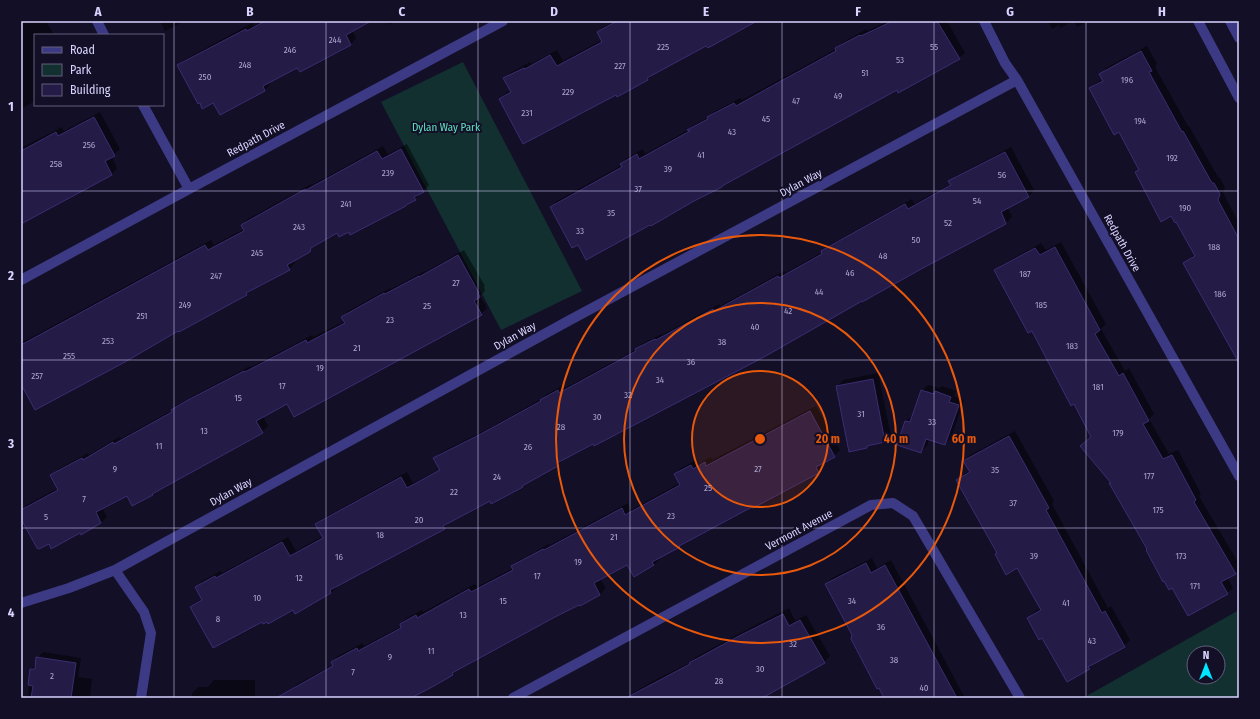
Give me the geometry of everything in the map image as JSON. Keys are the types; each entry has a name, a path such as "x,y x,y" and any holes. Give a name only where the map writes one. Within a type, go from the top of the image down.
{"street":[{"path":"97,21 104,34"},
{"name":"Redpath Drive","path":"21,280 188,189 504,21"},
{"name":"Redpath Drive","path":"984,21 1005,63 1017,80 1239,476"},
{"path":"1198,21 1239,98"},
{"path":"1230,21 1239,38"},
{"name":"Dylan Way","path":"21,603 69,588 115,570 570,320 1017,80"},
{"path":"143,106 188,189"},
{"name":"Vermont Avenue","path":"514,698 871,505 893,503 913,516 1020,698"},
{"path":"115,570 144,612 151,633 142,698"}],"green space":[{"name":"Dylan Way Park","path":"463,62 582,291 501,330 381,102"},
{"path":"1239,610 1239,698 1083,698"}],"building":[{"path":"265,21 371,21 346,35 351,45 300,72 297,68 263,86 265,91 220,115 213,103 202,109 200,103 198,104 177,65 246,29 247,31"},
{"path":"617,21 757,21 708,48 706,46 647,78 648,80 617,97 616,95 523,144 499,99 511,92 503,78 524,68 525,69 550,55 557,66 602,42 597,32"},
{"path":"893,21 937,21 960,59 898,93 897,90 651,226 650,225 586,260 578,245 572,248 550,207 622,167 620,164 637,154 639,159 690,131 687,130 708,119 707,117 734,103 736,106 836,51 835,48 860,35 861,36"},
{"path":"1141,51 1152,71 1149,72 1182,132 1183,131 1212,183 1214,183 1220,194 1218,200 1239,239 1239,363 1183,263 1195,256 1176,222 1175,223 1171,216 1161,222 1135,172 1139,170 1119,132 1114,135 1089,88 1103,81 1099,74"},
{"path":"94,117 115,156 105,161 112,175 21,224 21,151 56,132 58,136"},
{"path":"401,149 424,192 414,197 416,200 350,235 349,232 339,237 337,233 311,248 310,252 287,265 290,270 246,293 247,295 179,332 178,331 125,362 35,410 21,384 21,345 205,245 208,250 244,231 241,225 377,151 382,159"},
{"path":"1005,152 1029,197 1001,212 1006,224 862,301 764,357 594,446 593,444 557,463 558,466 522,486 523,487 491,504 490,501 443,526 445,529 330,590 331,593 295,614 293,610 268,624 267,622 263,624 262,622 213,648 190,607 202,600 195,587 215,576 216,578 282,542 290,556 323,538 315,524 401,477 407,488 440,470 433,458 479,435 558,390 559,393 636,351 635,349 655,339 656,340 713,309 714,311 778,276 779,278 822,254 821,251 905,204 908,209 951,185 948,181"},
{"path":"1055,247 1100,330 1095,334 1119,376 1123,373 1149,421 1143,424 1163,459 1172,455 1196,500 1194,502 1236,574 1221,582 1228,594 1188,616 1172,588 1169,590 1164,581 1163,582 1146,550 1147,549 1109,483 1111,483 1080,446 1091,437 1074,404 1071,406 1032,331 1028,333 994,270 1035,248 1040,255"},
{"path":"458,255 479,293 480,297 474,301 482,315 294,417 287,404 256,421 263,433 132,506 127,496 96,512 101,523 81,535 80,533 51,549 49,544 39,549 37,548 21,519 21,510 58,490 50,475 82,458 83,460 113,442 114,444 172,412 171,410 188,400 244,371 245,372 306,340 307,343 345,323 341,317"},
{"path":"873,379 885,442 849,452 836,386"},
{"path":"921,390 934,394 935,391 951,397 949,402 959,405 945,445 926,439 921,453 897,445 905,421 910,422"},
{"path":"810,411 835,457 816,467 819,473 679,546 680,547 652,562 654,565 634,577 627,565 594,583 600,595 555,617 452,673 453,675 432,687 411,698 276,698 333,666 331,662 357,648 358,651 401,628 400,624 416,615 417,618 469,589 471,592 513,570 511,566 622,508 625,515 680,485 674,474 691,465 693,469 705,462 706,466"},
{"path":"1009,436 1049,508 1046,510 1102,613 1105,611 1125,647 1088,667 1090,669 1067,682 1042,638 1039,640 1027,618 1041,610 1017,568 1006,575 995,554 997,553 956,480 970,472 963,461"},
{"path":"866,563 871,573 885,565 957,698 884,698 879,688 877,689 851,639 852,635 825,584"},
{"path":"783,614 789,626 800,620 825,663 762,698 626,698 737,637"},
{"path":"36,657 76,663 71,698 31,698 33,686 28,685 30,669 35,669"}]}
